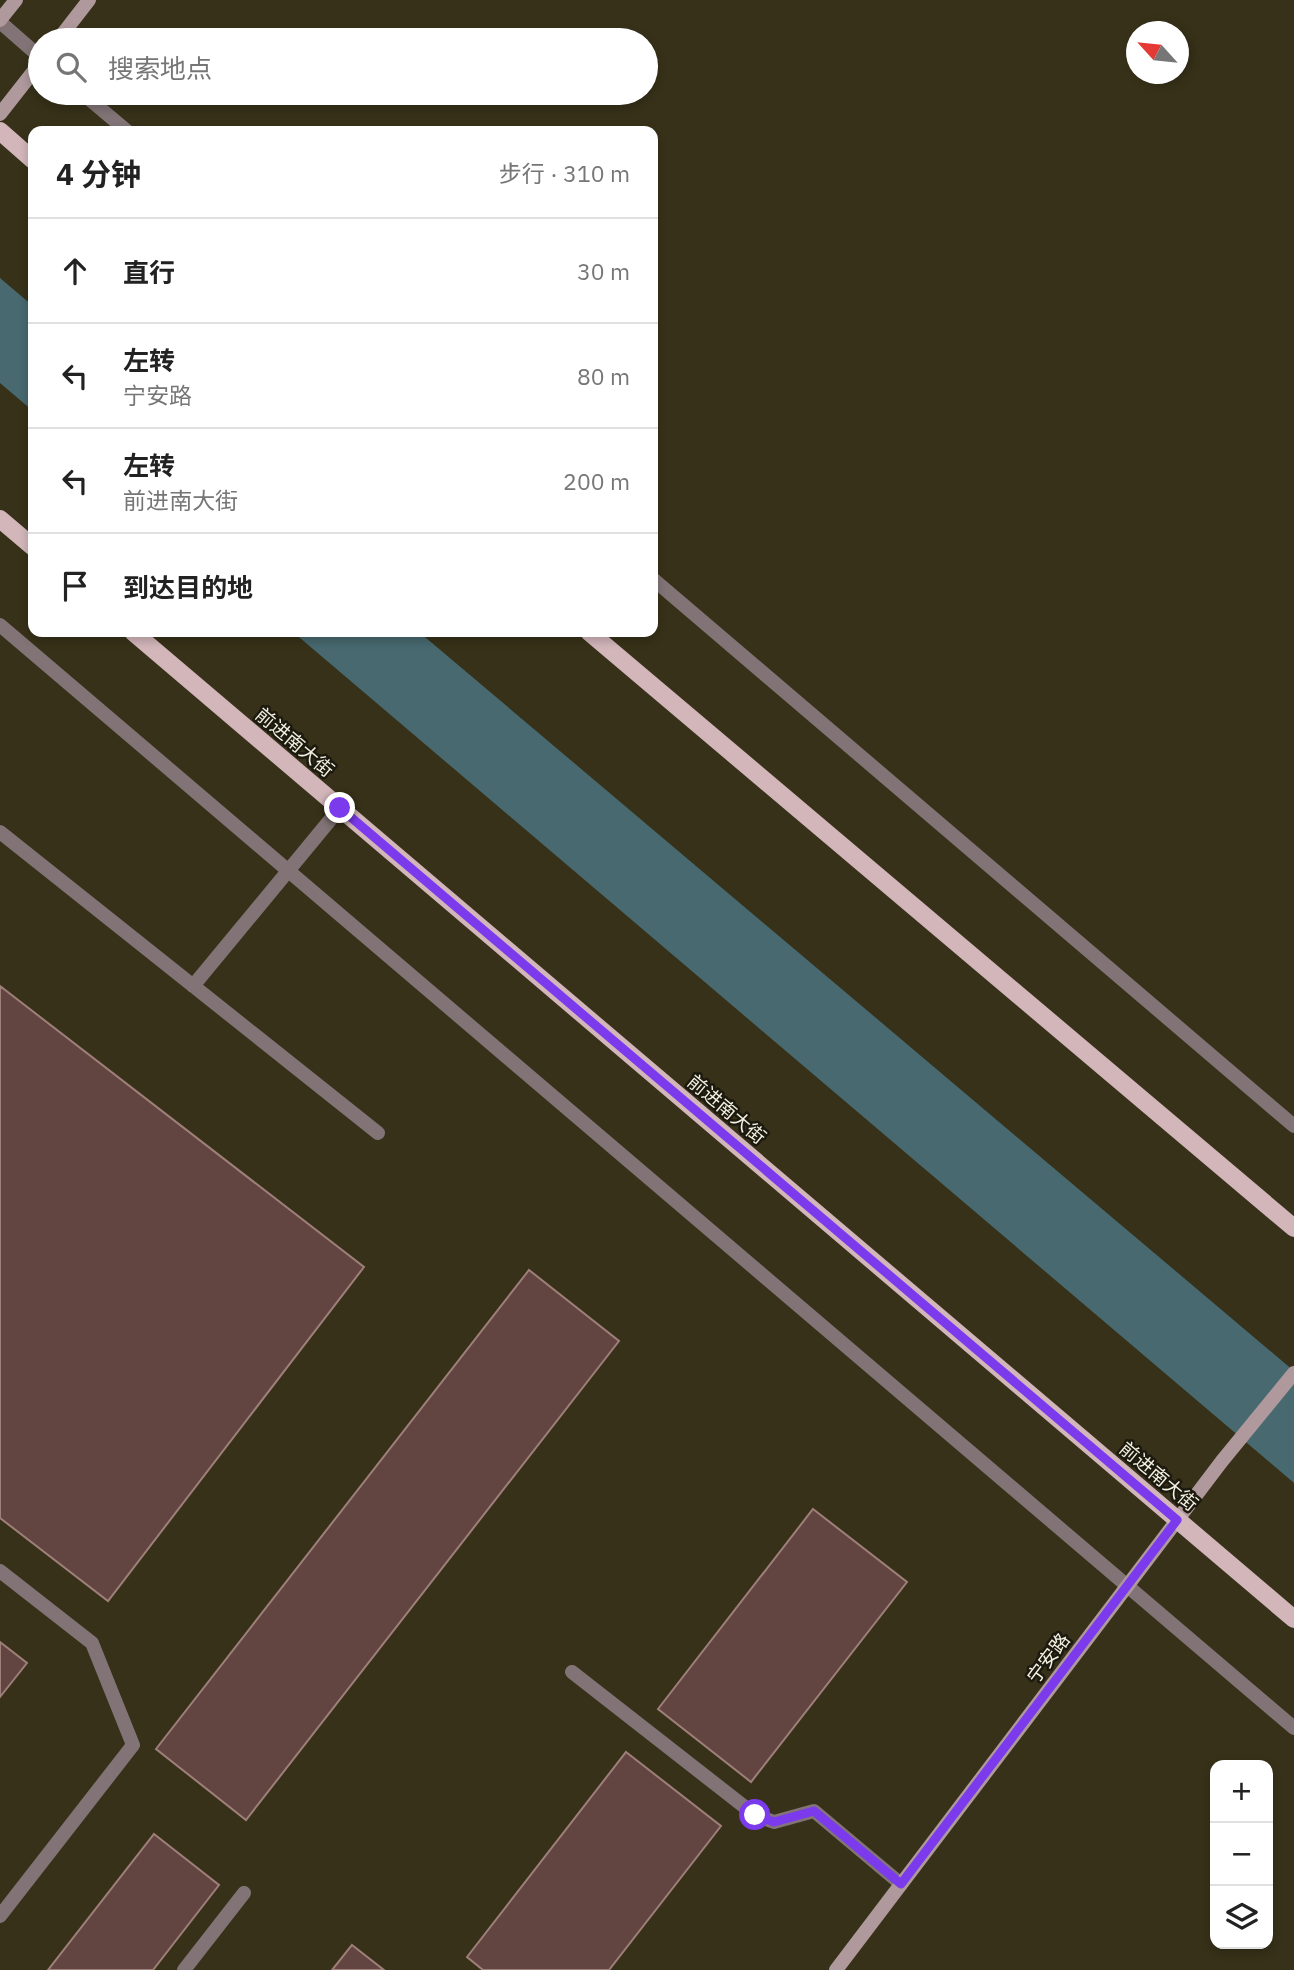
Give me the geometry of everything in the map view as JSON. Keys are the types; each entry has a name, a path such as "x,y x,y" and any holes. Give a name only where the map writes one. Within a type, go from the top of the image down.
{"main road":[{"path":"0,131 28,156"},
{"path":"0,519 28,543"},
{"name":"前进南大街","path":"139,637 1294,1619"},
{"path":"595,637 1294,1228"}],"street":[{"path":"16,0 0,21 28,46"},
{"path":"67,28 89,0"},
{"path":"0,114 28,78"},
{"path":"96,105 121,126"},
{"path":"658,583 1294,1126"},
{"path":"0,625 1294,1728"},
{"path":"193,986 340,808"},
{"path":"0,832 377,1133"},
{"name":"宁安路","path":"836,1970 1222,1461 1294,1373"},
{"path":"0,1571 92,1643 133,1745 0,1916"},
{"path":"572,1672 755,1815 774,1822 814,1811 901,1884"},
{"path":"184,1970 244,1894"}],"water":[{"path":"0,278 28,302 28,407 0,383"},
{"path":"299,637 425,637 1294,1371 1294,1483"}],"building":[{"path":"0,986 364,1267 108,1601 0,1518"},
{"path":"529,1270 619,1341 246,1820 156,1749"},
{"path":"813,1509 907,1582 751,1782 658,1709"},
{"path":"0,1642 27,1663 0,1697"},
{"path":"626,1752 721,1826 609,1970 483,1970 467,1957"},
{"path":"154,1834 219,1885 153,1970 48,1970"},
{"path":"352,1945 384,1970 332,1970"}],"route":[{"path":"340,808 1177,1520 901,1884 814,1811 774,1822 755,1815"}]}
